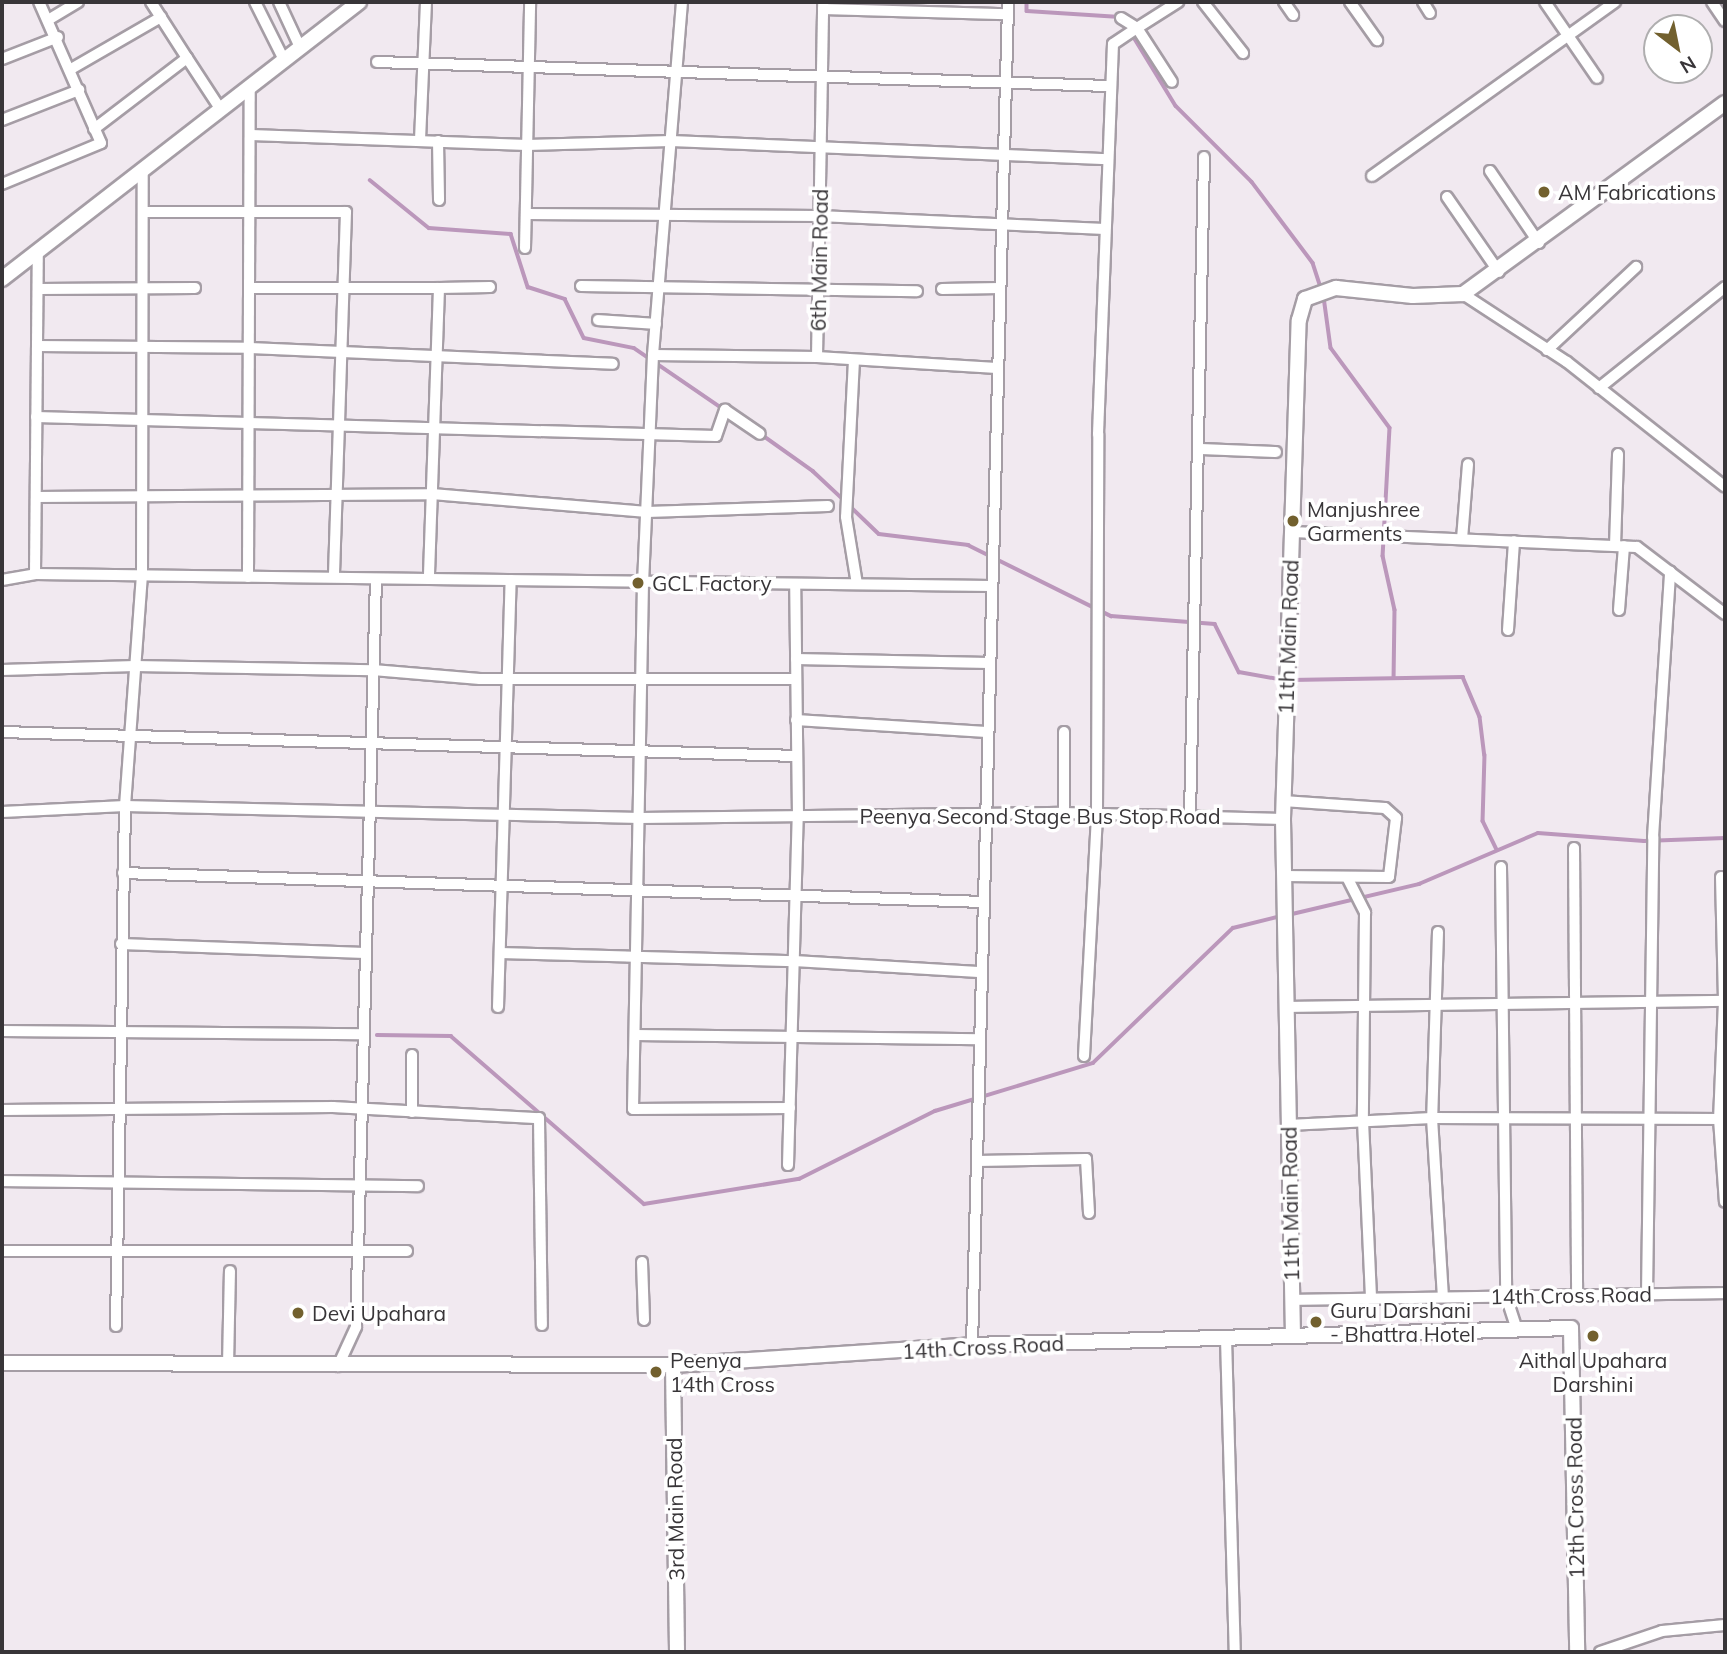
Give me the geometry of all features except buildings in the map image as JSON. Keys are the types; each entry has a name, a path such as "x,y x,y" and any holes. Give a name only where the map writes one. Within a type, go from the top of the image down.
{"street":[{"path":"2,184 101,143 58,37 39,2"},
{"path":"48,20 78,2"},
{"path":"151,2 221,110"},
{"path":"255,2 284,60"},
{"path":"279,2 299,44"},
{"path":"420,140 426,2"},
{"path":"524,248 530,2"},
{"path":"682,2 653,355 643,583 633,1109 790,1108"},
{"path":"972,1345 990,586 1006,154 1008,2"},
{"path":"1084,1056 1097,815 1105,229 1113,44 1178,2"},
{"path":"1203,2 1243,53"},
{"path":"1284,2 1293,15"},
{"path":"1350,2 1377,40"},
{"path":"1423,2 1430,13"},
{"path":"1545,2 1597,78"},
{"path":"1372,177 1615,2"},
{"path":"1712,2 1725,22"},
{"path":"2,279 250,89 299,44 350,5"},
{"path":"823,5 1007,14"},
{"name":"6th Main Road","path":"823,5 817,357 997,369"},
{"path":"71,69 161,17"},
{"path":"1121,18 1137,28 1172,82"},
{"path":"2,59 58,37"},
{"path":"94,129 187,58"},
{"path":"377,62 1110,86"},
{"path":"248,577 250,89"},
{"path":"2,120 79,90"},
{"path":"1725,103 1499,272 1463,294 1548,350 1725,487"},
{"path":"251,135 527,145 671,141 1108,159"},
{"path":"438,141 439,200"},
{"path":"1191,816 1204,157"},
{"path":"116,1326 115,1182 125,806 142,576 143,171"},
{"path":"1490,171 1538,243"},
{"path":"1447,198 1499,272"},
{"path":"143,212 346,212 334,577"},
{"path":"526,214 819,216 1105,229"},
{"path":"35,574 38,252"},
{"path":"1548,350 1636,267"},
{"path":"580,286 918,291"},
{"path":"250,288 490,287"},
{"path":"1599,388 1725,287"},
{"path":"38,289 195,288"},
{"path":"429,579 439,288"},
{"path":"942,289 1000,288"},
{"name":"11th Main Road","path":"1293,1336 1288,1125 1289,1007 1283,876 1283,801 1290,672 1299,320 1304,299 1322,291 1463,294"},
{"path":"598,320 656,324"},
{"path":"37,346 250,348 437,359 613,363"},
{"path":"653,355 817,357"},
{"path":"854,360 846,517 857,584"},
{"path":"36,417 716,436 725,410 760,434"},
{"path":"1200,449 1276,452"},
{"path":"1618,454 1619,610"},
{"path":"1462,539 1468,464"},
{"path":"36,497 432,494 647,512 828,506"},
{"path":"1292,532 1637,547 1725,614"},
{"path":"1508,630 1514,541"},
{"path":"1647,1294 1649,1119 1654,1002 1653,837 1670,572"},
{"path":"2,580 35,574 990,586"},
{"path":"338,1366 356,1327 376,579"},
{"path":"498,1007 511,580"},
{"path":"788,1165 797,815 795,584"},
{"path":"796,659 989,663"},
{"path":"2,670 135,666 373,670 510,679 641,682 796,679"},
{"path":"796,720 987,732"},
{"path":"2,732 797,755"},
{"path":"1064,813 1065,732"},
{"path":"1283,801 1392,811 1395,831 1389,877 1348,879 1283,876"},
{"name":"Peenya Second Stage Bus Stop Road","path":"2,812 125,806 369,809 504,816 640,818 1064,813 1283,819"},
{"path":"1574,848 1577,1295"},
{"path":"1501,867 1506,1296 1517,1330"},
{"path":"123,873 367,878 502,888 983,902"},
{"path":"1721,877 1725,1001 1722,1119 1725,1202"},
{"path":"1348,879 1365,913 1363,1121 1371,1298"},
{"path":"1438,932 1432,1118 1443,1297"},
{"path":"121,944 365,953"},
{"path":"500,953 795,961 982,972"},
{"path":"1289,1007 1725,1001"},
{"path":"2,1031 118,1028 363,1034"},
{"path":"635,1035 980,1039"},
{"path":"412,1055 412,1112"},
{"path":"2,1110 361,1110 539,1118 542,1325"},
{"path":"1288,1125 1432,1118 1722,1119"},
{"path":"977,1161 1086,1159 1089,1213"},
{"path":"2,1181 418,1186"},
{"path":"2,1251 117,1254 407,1251"},
{"path":"642,1262 644,1320"},
{"path":"228,1365 230,1271"},
{"name":"14th Cross Road","path":"1292,1300 1725,1293"},
{"name":"12th Cross Road","path":"1293,1336 1571,1328 1577,1652"},
{"name":"14th Cross Road","path":"2,1363 673,1366 972,1345 1293,1336"},
{"path":"1226,1338 1235,1652"},
{"name":"3rd Main Road","path":"673,1366 677,1652"},
{"path":"1600,1652 1662,1631 1725,1625"}],"waterway":[{"path":"1027,2 1027,11 1120,17"},
{"path":"1132,34 1176,106 1252,182 1313,263 1322,290"},
{"path":"370,180 429,228 511,234 528,287 565,299 584,338 634,348 722,408"},
{"path":"1324,297 1331,348 1390,428 1383,556 1395,610 1394,678"},
{"path":"761,434 813,471 845,501"},
{"path":"850,506 879,534 968,545 1111,616 1215,624 1239,672 1284,680"},
{"path":"1291,680 1463,677 1480,717 1485,755 1483,821 1497,850"},
{"path":"1288,915 1419,884 1538,833 1644,841 1725,838"},
{"path":"377,1035 451,1036 644,1204 799,1179 935,1111 1093,1063 1233,928 1281,916"}],"place":[{"name":"AM Fabrications","path":"1544,192"},
{"name":"Manjushree Garments","path":"1293,521"},
{"name":"GCL Factory","path":"638,583"},
{"name":"Devi Upahara","path":"298,1313"},
{"name":"Guru Darshani - Bhattra Hotel","path":"1316,1322"},
{"name":"Aithal Upahara Darshini","path":"1593,1336"},
{"name":"Peenya 14th Cross","path":"656,1372"}]}
